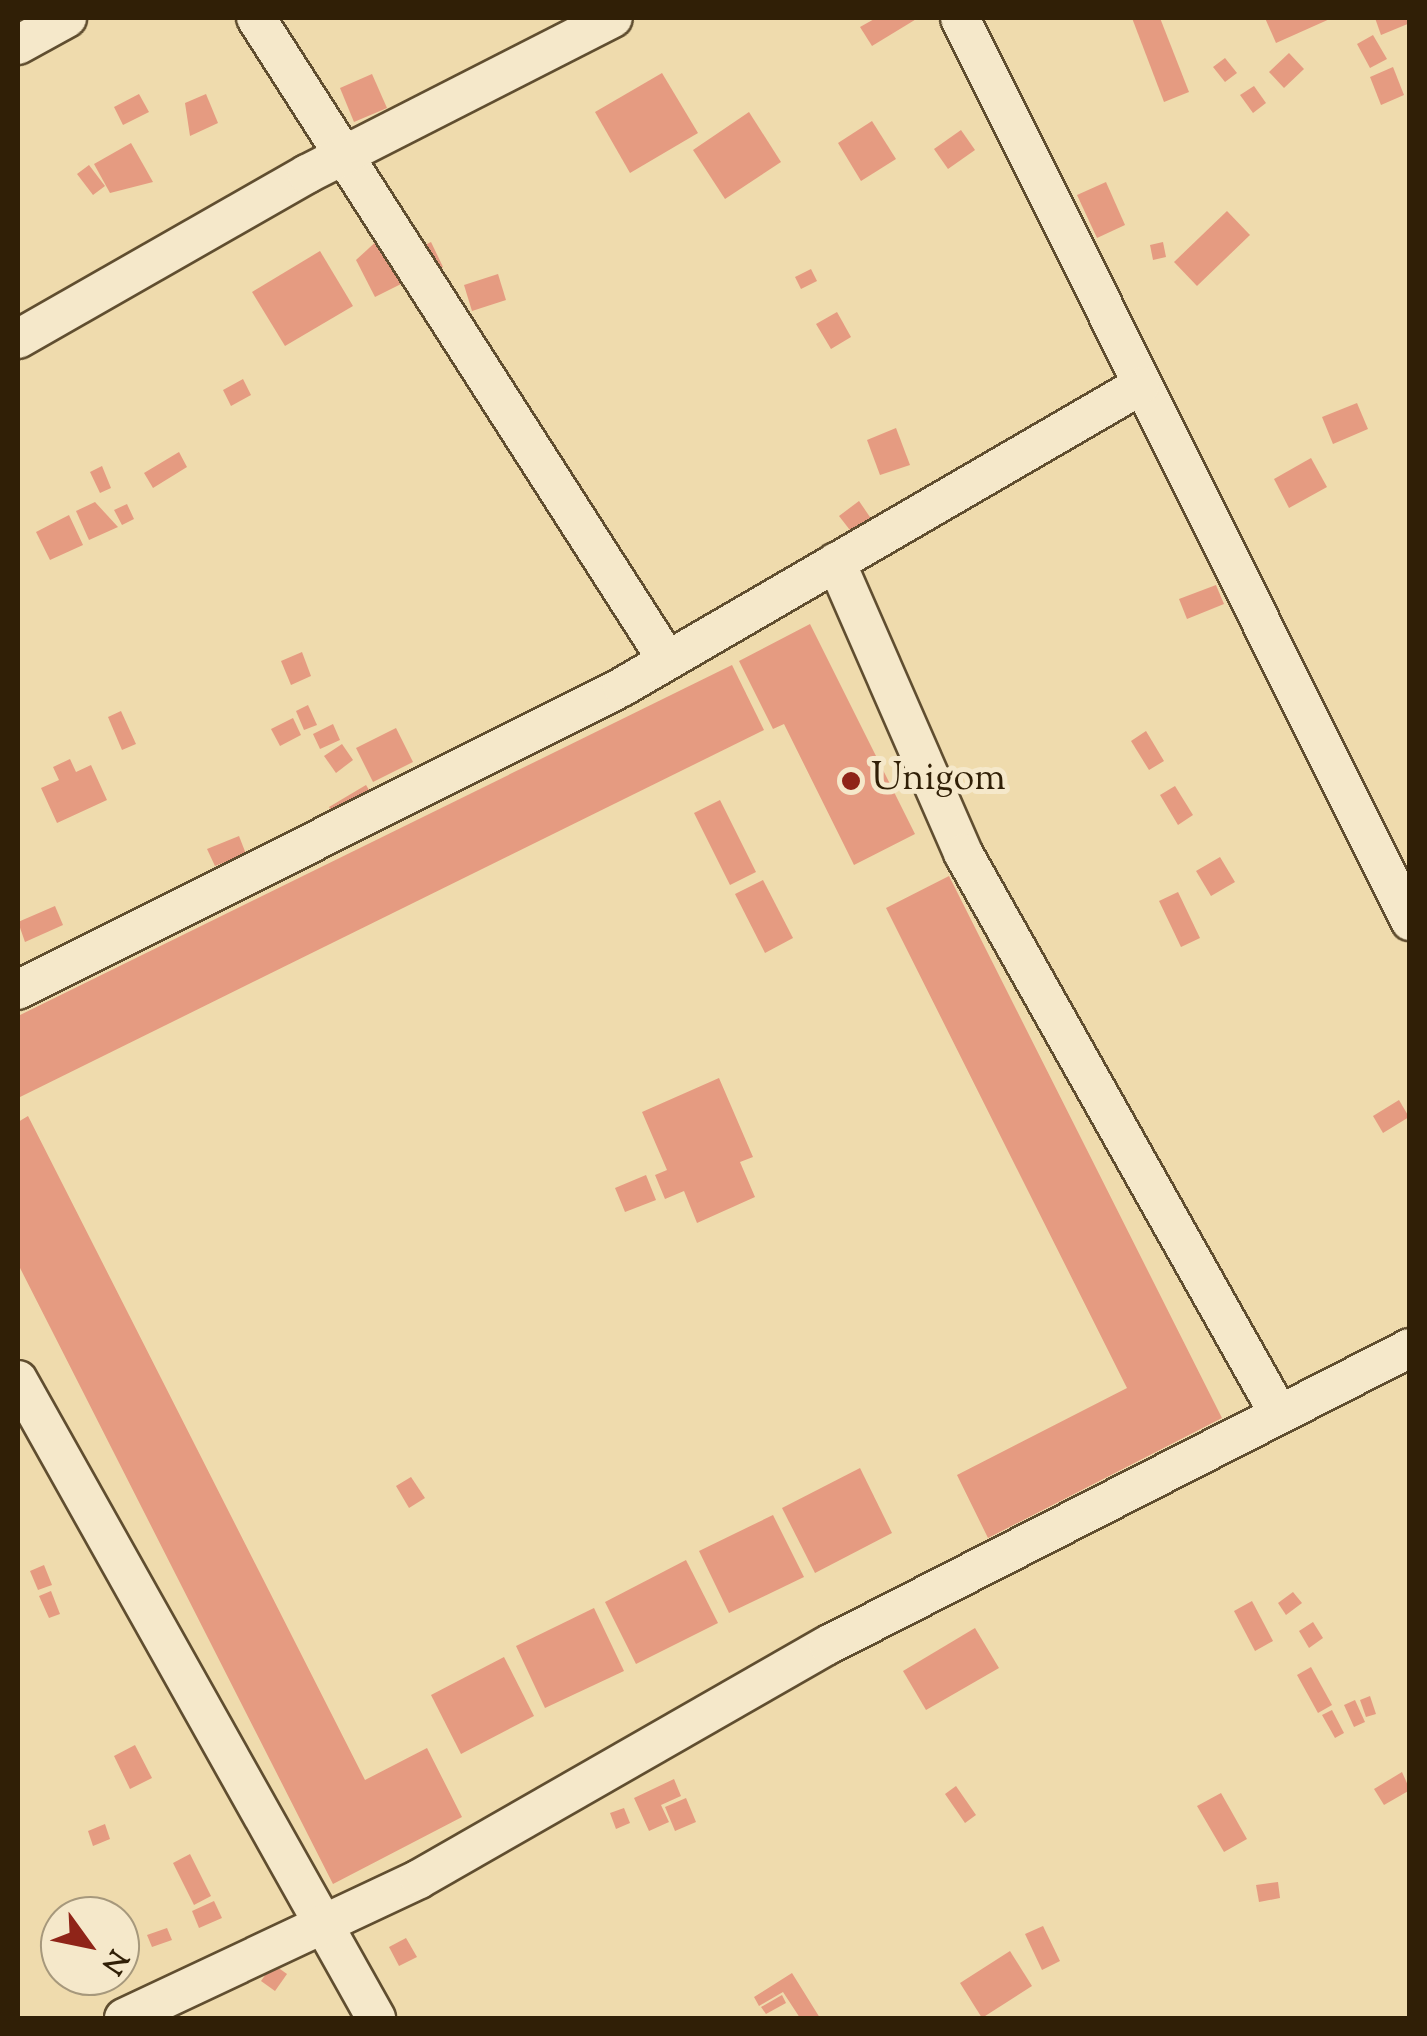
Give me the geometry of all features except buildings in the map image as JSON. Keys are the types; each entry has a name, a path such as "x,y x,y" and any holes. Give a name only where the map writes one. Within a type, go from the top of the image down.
{"street":[{"path":"18,45 67,18"},
{"path":"256,18 339,158 667,660"},
{"path":"18,339 339,158 613,18"},
{"path":"960,18 1140,386 1410,921"},
{"path":"18,990 667,660 1140,386"},
{"path":"836,562 963,853 1279,1414"},
{"path":"124,2018 324,1924 828,1644 1410,1348"},
{"path":"18,1380 376,2018"}],"place":[{"name":"Unigom","path":"851,781"}]}
